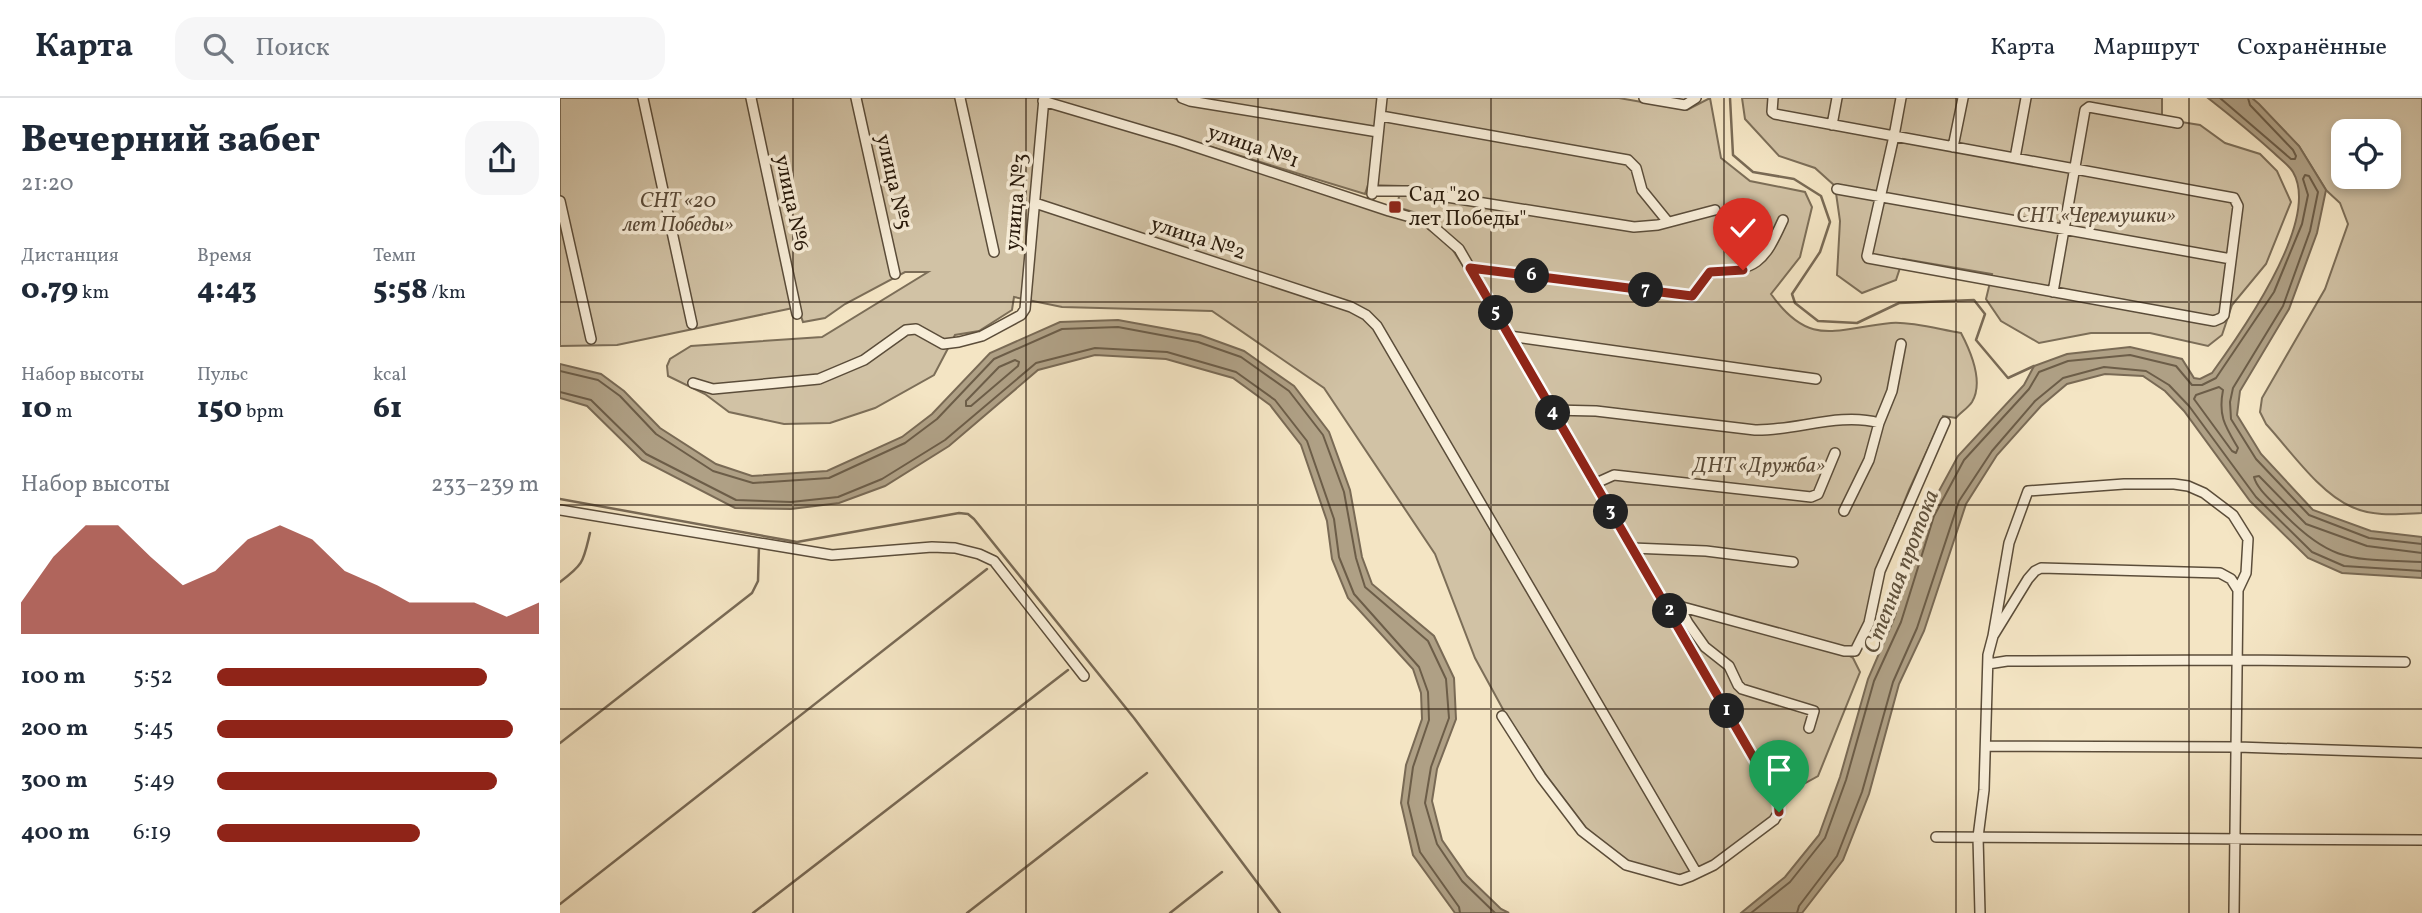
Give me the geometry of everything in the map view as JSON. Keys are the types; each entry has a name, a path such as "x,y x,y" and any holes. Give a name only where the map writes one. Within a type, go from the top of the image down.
{"street":[{"path":"643,98 692,324"},
{"name":"улица №6","path":"751,98 797,314"},
{"name":"улица №5","path":"856,98 895,274"},
{"path":"960,98 994,251"},
{"path":"1182,98 1190,102 1378,132"},
{"path":"1369,205 1373,191 1382,98"},
{"path":"1644,98 1685,105 1696,98"},
{"path":"1773,98 1772,112 1775,114 1832,125 1895,136 2234,198 2238,206 2224,315 2217,320 1868,258 1879,196 1895,136 1901,98"},
{"path":"1832,125 1837,98"},
{"path":"1954,147 1963,98"},
{"path":"2015,158 2026,98"},
{"name":"улица №3","path":"693,383 713,389 819,379 864,360 906,330 916,329 943,344 959,342 982,336 1021,315 1025,309 1043,99"},
{"name":"улица №1","path":"1043,99 1428,222 1459,249 1778,800 1779,812 1774,820 1714,865 1696,872"},
{"path":"2053,292 2087,108 2178,123"},
{"path":"1381,116 1628,160 1636,168 1642,190 1668,222"},
{"path":"1837,189 2231,259"},
{"path":"1373,191 1409,191 1634,227 1715,210"},
{"path":"560,201 591,339"},
{"name":"улица №2","path":"1035,203 1351,307 1366,315 1377,326 1696,872"},
{"path":"1470,268 1692,296 1710,272 1743,270 1758,261 1773,242 1783,220"},
{"path":"1508,336 1816,379"},
{"path":"1844,511 1863,476 1892,391 1901,344"},
{"path":"1552,411 1597,411 1776,431 1832,422 1869,420 1879,423"},
{"path":"1664,602 1844,651 1855,651 1869,623 1880,571 1945,422"},
{"path":"1594,484 1614,475 1811,497 1818,494 1835,453"},
{"path":"1980,913 1978,837 1984,790 1988,664 2009,543 2028,491 2124,484 2174,484 2188,486 2204,493 2233,515 2250,544 2246,573 2238,590 2235,913"},
{"path":"560,510 832,555 932,547 955,548 979,554 994,561 1084,676"},
{"path":"1632,548 1706,551 1793,562"},
{"path":"1993,636 2028,579 2035,570 2041,568 2220,573 2231,579 2238,590"},
{"path":"1679,606 1705,647 1729,666 1742,689 1814,711 1809,728"},
{"path":"1988,664 2007,661 2405,662"},
{"path":"1502,716 1541,777 1582,831 1593,840 1626,866 1680,880 1696,872"},
{"path":"1986,746 2238,747 2422,753"},
{"path":"1936,837 2422,841"}],"green space":[{"path":"560,98 1174,98 1187,103 1188,98 1619,98 1687,110 1710,98 1721,158 1750,181 1805,192 1812,207 1800,257 1771,294 1785,311 1812,329 1825,331 1899,323 1961,333 1975,367 1977,385 1970,404 1956,418 1943,416 1909,490 1875,574 1867,618 1848,655 1853,658 1860,672 1818,776 1782,796 1463,252 1433,218 1397,207 1401,186 1368,185 1365,194 1185,139 1424,226 1449,244 1476,286 1776,804 1775,816 1713,862 1680,878 1628,862 1587,829 1546,775 1505,713 1475,658 1435,554 1324,388 1212,311 1062,307 1014,297 1012,310 979,331 955,335 934,375 875,408 830,423 784,424 729,412 705,394 668,376 667,366 670,359 691,346 822,337 928,272 905,272 845,304 825,318 803,322 798,307 617,345 560,346"},
{"name":"СНТ «Черемушки»","path":"1742,98 2162,98 2162,119 2200,125 2225,143 2260,154 2277,171 2291,202 2266,264 2232,305 2222,335 2208,346 2150,333 2091,333 2039,343 2001,321 1986,299 1992,274 1903,259 1896,280 1862,293 1837,275 1840,221 1835,186 1815,168 1779,156 1745,119"},
{"path":"2252,98 2422,98 2422,513 2369,512 2340,500 2306,470 2266,424 2260,412 2262,398 2325,289 2348,224 2340,203 2326,190 2299,146"}],"water":[{"path":"2208,98 2252,98 2299,146 2326,190 2317,233 2289,309 2240,391 2237,415 2261,454 2313,510 2371,531 2422,537 2422,578 2342,573 2308,558 2250,501 2184,411 2165,391 2143,376 2105,374 2067,384 2041,406 1997,455 1966,504 1924,631 1899,684 1869,794 1843,860 1802,913 1741,913 1785,877 1819,835 1840,777 1868,679 1894,619 1927,513 1958,456 2024,385 2034,366 2067,354 2130,347 2182,359 2194,378 2200,379 2212,373 2258,304 2287,246 2296,218 2299,193 2289,167"},
{"path":"1118,320 1200,335 1244,351 1294,386 1329,432 1350,490 1362,557 1372,584 1434,636 1454,678 1456,719 1437,769 1432,801 1442,840 1467,876 1501,909 1509,913 1455,913 1413,855 1401,803 1406,765 1422,719 1421,693 1413,669 1348,598 1332,559 1327,521 1301,445 1270,405 1233,378 1166,359 1095,355 1038,370 949,446 885,486 839,503 791,509 735,508 642,460 587,406 560,398 560,364 601,374 624,391 660,428 716,464 752,476 827,471 902,437 932,414 990,353 1060,322"}],"waterway":[{"path":"1730,98 1733,155 1753,172 1794,179 1821,196 1830,222 1820,252 1792,294 1795,303 1818,321 1857,323 1899,303 1974,300 1985,314 1976,340 2008,378 2034,366"},
{"path":"560,499 797,542 959,513 968,514 1134,718 1280,913"},
{"path":"560,582 581,562 590,533"},
{"path":"560,743 752,593 758,581 759,546"},
{"path":"560,904 987,569"},
{"path":"753,913 1068,670"},
{"path":"967,913 1147,773"},
{"path":"1170,913 1222,872"}],"place":[{"name":"Сад \"20 лет Победы\"","path":"1395,207"}],"route":[{"path":"1743,270 1710,272 1692,296 1470,268 1778,800 1779,812"}],"park label":[{"name":"СНТ «20 лет Победы»","path":"678,213"},
{"name":"ДНТ «Дружба»","path":"1759,466"}],"water label":[{"name":"Степная протока","path":"1902,572"}]}
